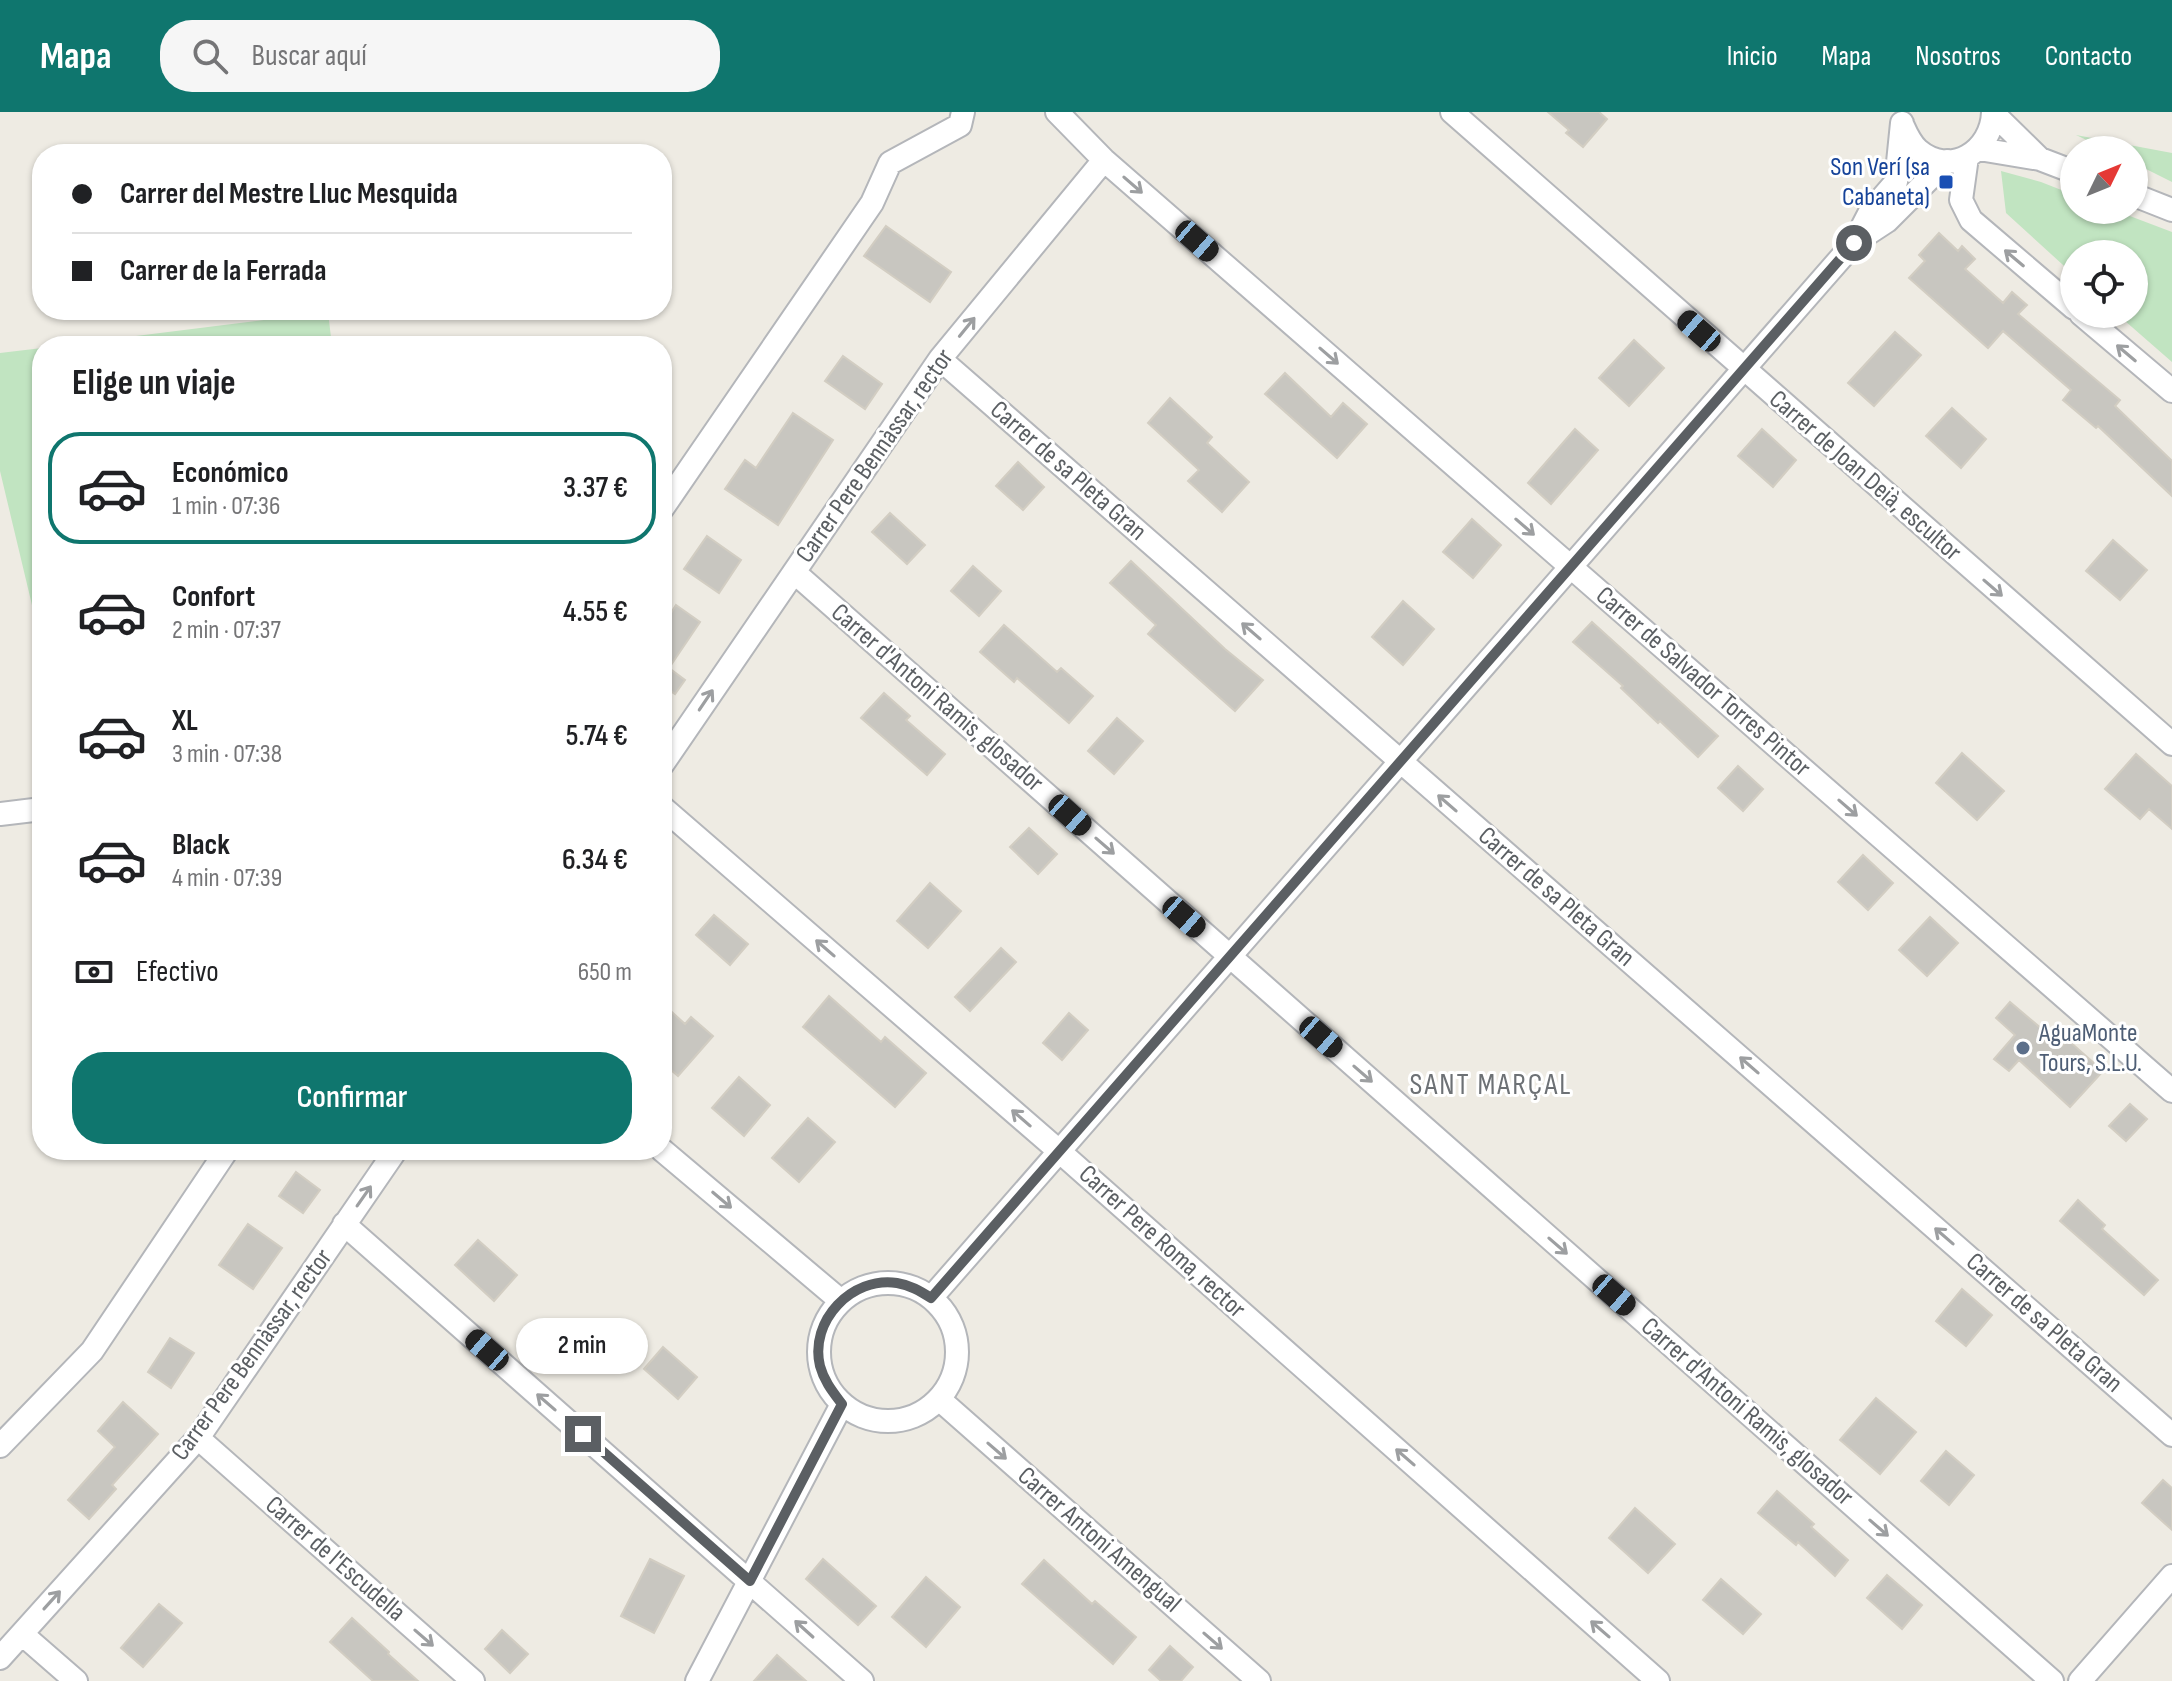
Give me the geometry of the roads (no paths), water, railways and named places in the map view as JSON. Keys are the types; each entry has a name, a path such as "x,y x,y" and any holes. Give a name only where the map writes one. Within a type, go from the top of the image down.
{"street":[{"path":"672,494 872,203 890,163 960,125 963,112"},
{"name":"Carrer de Salvador Torres Pintor","path":"1057,112 1104,160 2172,1091"},
{"name":"Carrer de Joan Deià, escultor","path":"1452,112 2172,744"},
{"path":"1854,243 1887,221 1987,139 1993,113"},
{"path":"1993,113 2040,159"},
{"path":"1902,117 1908,138 1918,150 1931,158 2040,159 2060,167"},
{"path":"931,1298 1854,243 1870,212 1896,182 1902,117"},
{"path":"1964,156 1961,200 1971,220 2060,296"},
{"name":"Carrer Pere Bennàssar, rector","path":"672,750 940,359 1104,160"},
{"path":"2148,201 2172,210"},
{"path":"2098,328 2172,391"},
{"name":"Carrer de sa Pleta Gran","path":"940,359 2172,1435"},
{"name":"Carrer d'Antoni Ramis, glosador","path":"794,572 2052,1681"},
{"path":"0,814 32,810"},
{"name":"Carrer Pere Roma, rector","path":"672,816 1059,1151 1658,1681"},
{"path":"672,1158 841,1301"},
{"path":"0,1446 92,1351 220,1160"},
{"name":"Carrer Pere Bennàssar, rector","path":"0,1658 198,1438 389,1160"},
{"path":"344,1224 862,1681"},
{"path":"875,1283 895,1283 915,1288 931,1298 947,1315 955,1335 957,1358 951,1380 939,1399 912,1416 881,1421 861,1415 842,1404 828,1386 820,1364 819,1341 827,1319 841,1301 875,1283"},
{"name":"Carrer Antoni Amengual","path":"939,1399 1259,1681"},
{"path":"697,1681 842,1404"},
{"name":"Carrer de l'Escudella","path":"198,1438 473,1681"},
{"path":"2080,1681 2172,1576"},
{"path":"22,1634 76,1681"}],"place":[{"name":"Son Verí (sa Cabaneta)","path":"1946,182"},
{"name":"AguaMonte Tours, S.L.U.","path":"2023,1048"}],"district":[{"name":"SANT MARÇAL","path":"1491,1085"}]}
